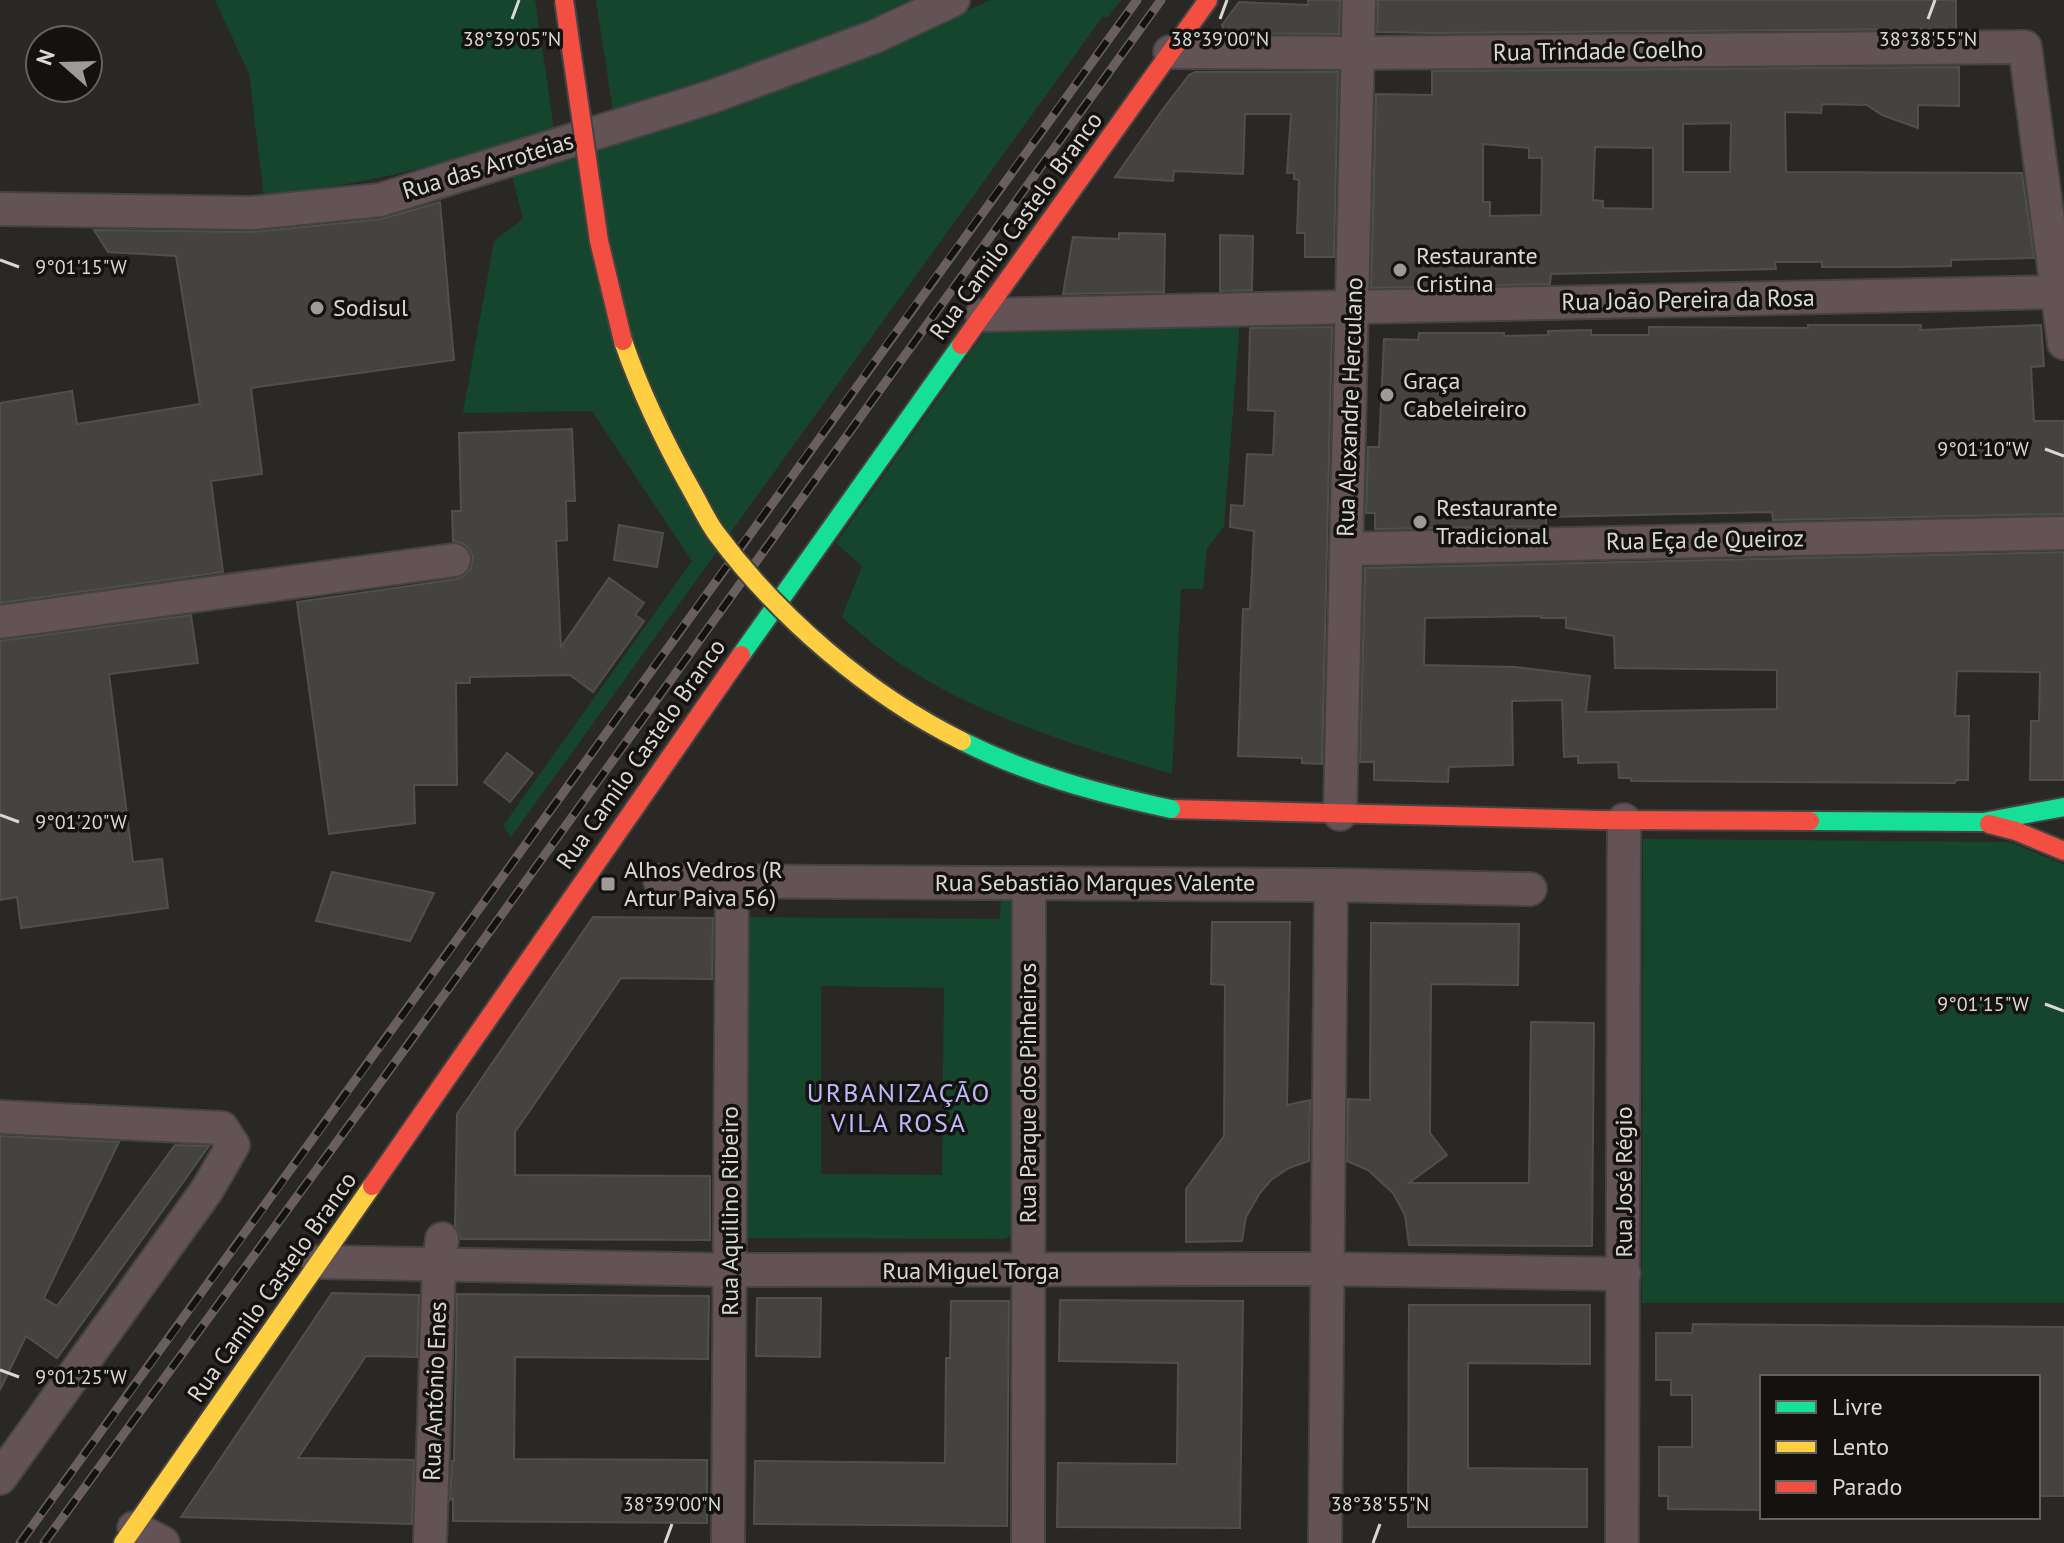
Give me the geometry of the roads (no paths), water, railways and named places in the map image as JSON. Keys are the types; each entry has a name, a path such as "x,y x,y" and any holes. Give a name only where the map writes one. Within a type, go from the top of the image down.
{"street":[{"path":"564,0 599,241 623,343 667,447 715,532 768,595 851,671 924,722 1007,763 1096,793 1171,809 1624,820 1983,822 2064,807"},
{"name":"Rua das Arroteias","path":"0,209 252,213 380,200 711,97 874,37 953,0"},
{"name":"Rua Camilo Castelo Branco","path":"128,1536 643,792 1208,0"},
{"name":"Rua Alexandre Herculano","path":"1340,814 1359,0"},
{"name":"Rua Trindade Coelho","path":"1170,52 2025,47 2058,292"},
{"path":"2058,292 2064,343"},
{"name":"Rua João Pereira da Rosa","path":"982,315 2058,292"},
{"name":"Rua Eça de Queiroz","path":"1346,549 2064,533"},
{"path":"0,622 454,560"},
{"name":"Rua José Régio","path":"1622,1543 1624,820"},
{"path":"1983,822 2016,831 2064,851"},
{"name":"Rua Aquilino Ribeiro","path":"728,1543 732,880"},
{"name":"Rua Sebastião Marques Valente","path":"660,881 1530,889"},
{"name":"Rua Parque dos Pinheiros","path":"1028,1543 1029,883"},
{"path":"1325,1543 1331,885"},
{"path":"0,1117 222,1128 233,1145 207,1190 0,1478"},
{"name":"Rua Miguel Torga","path":"318,1262 441,1252 730,1270 1327,1269 1624,1274"},
{"name":"Rua António Enes","path":"430,1543 441,1252"},
{"path":"128,1536 163,1543"}],"railway":[{"path":"20,1543 1137,0"},
{"path":"44,1543 407,1046 1161,0"}],"place":[{"name":"Restaurante Cristina","path":"1400,270"},
{"name":"Sodisul","path":"317,308"},
{"name":"Graça Cabeleireiro","path":"1387,395"},
{"name":"Restaurante Tradicional","path":"1420,522"},
{"name":"Alhos Vedros (R Artur Paiva 56)","path":"608,884"}],"district":[{"name":"URBANIZAÇÃO VILA ROSA","path":"899,1108"}]}
